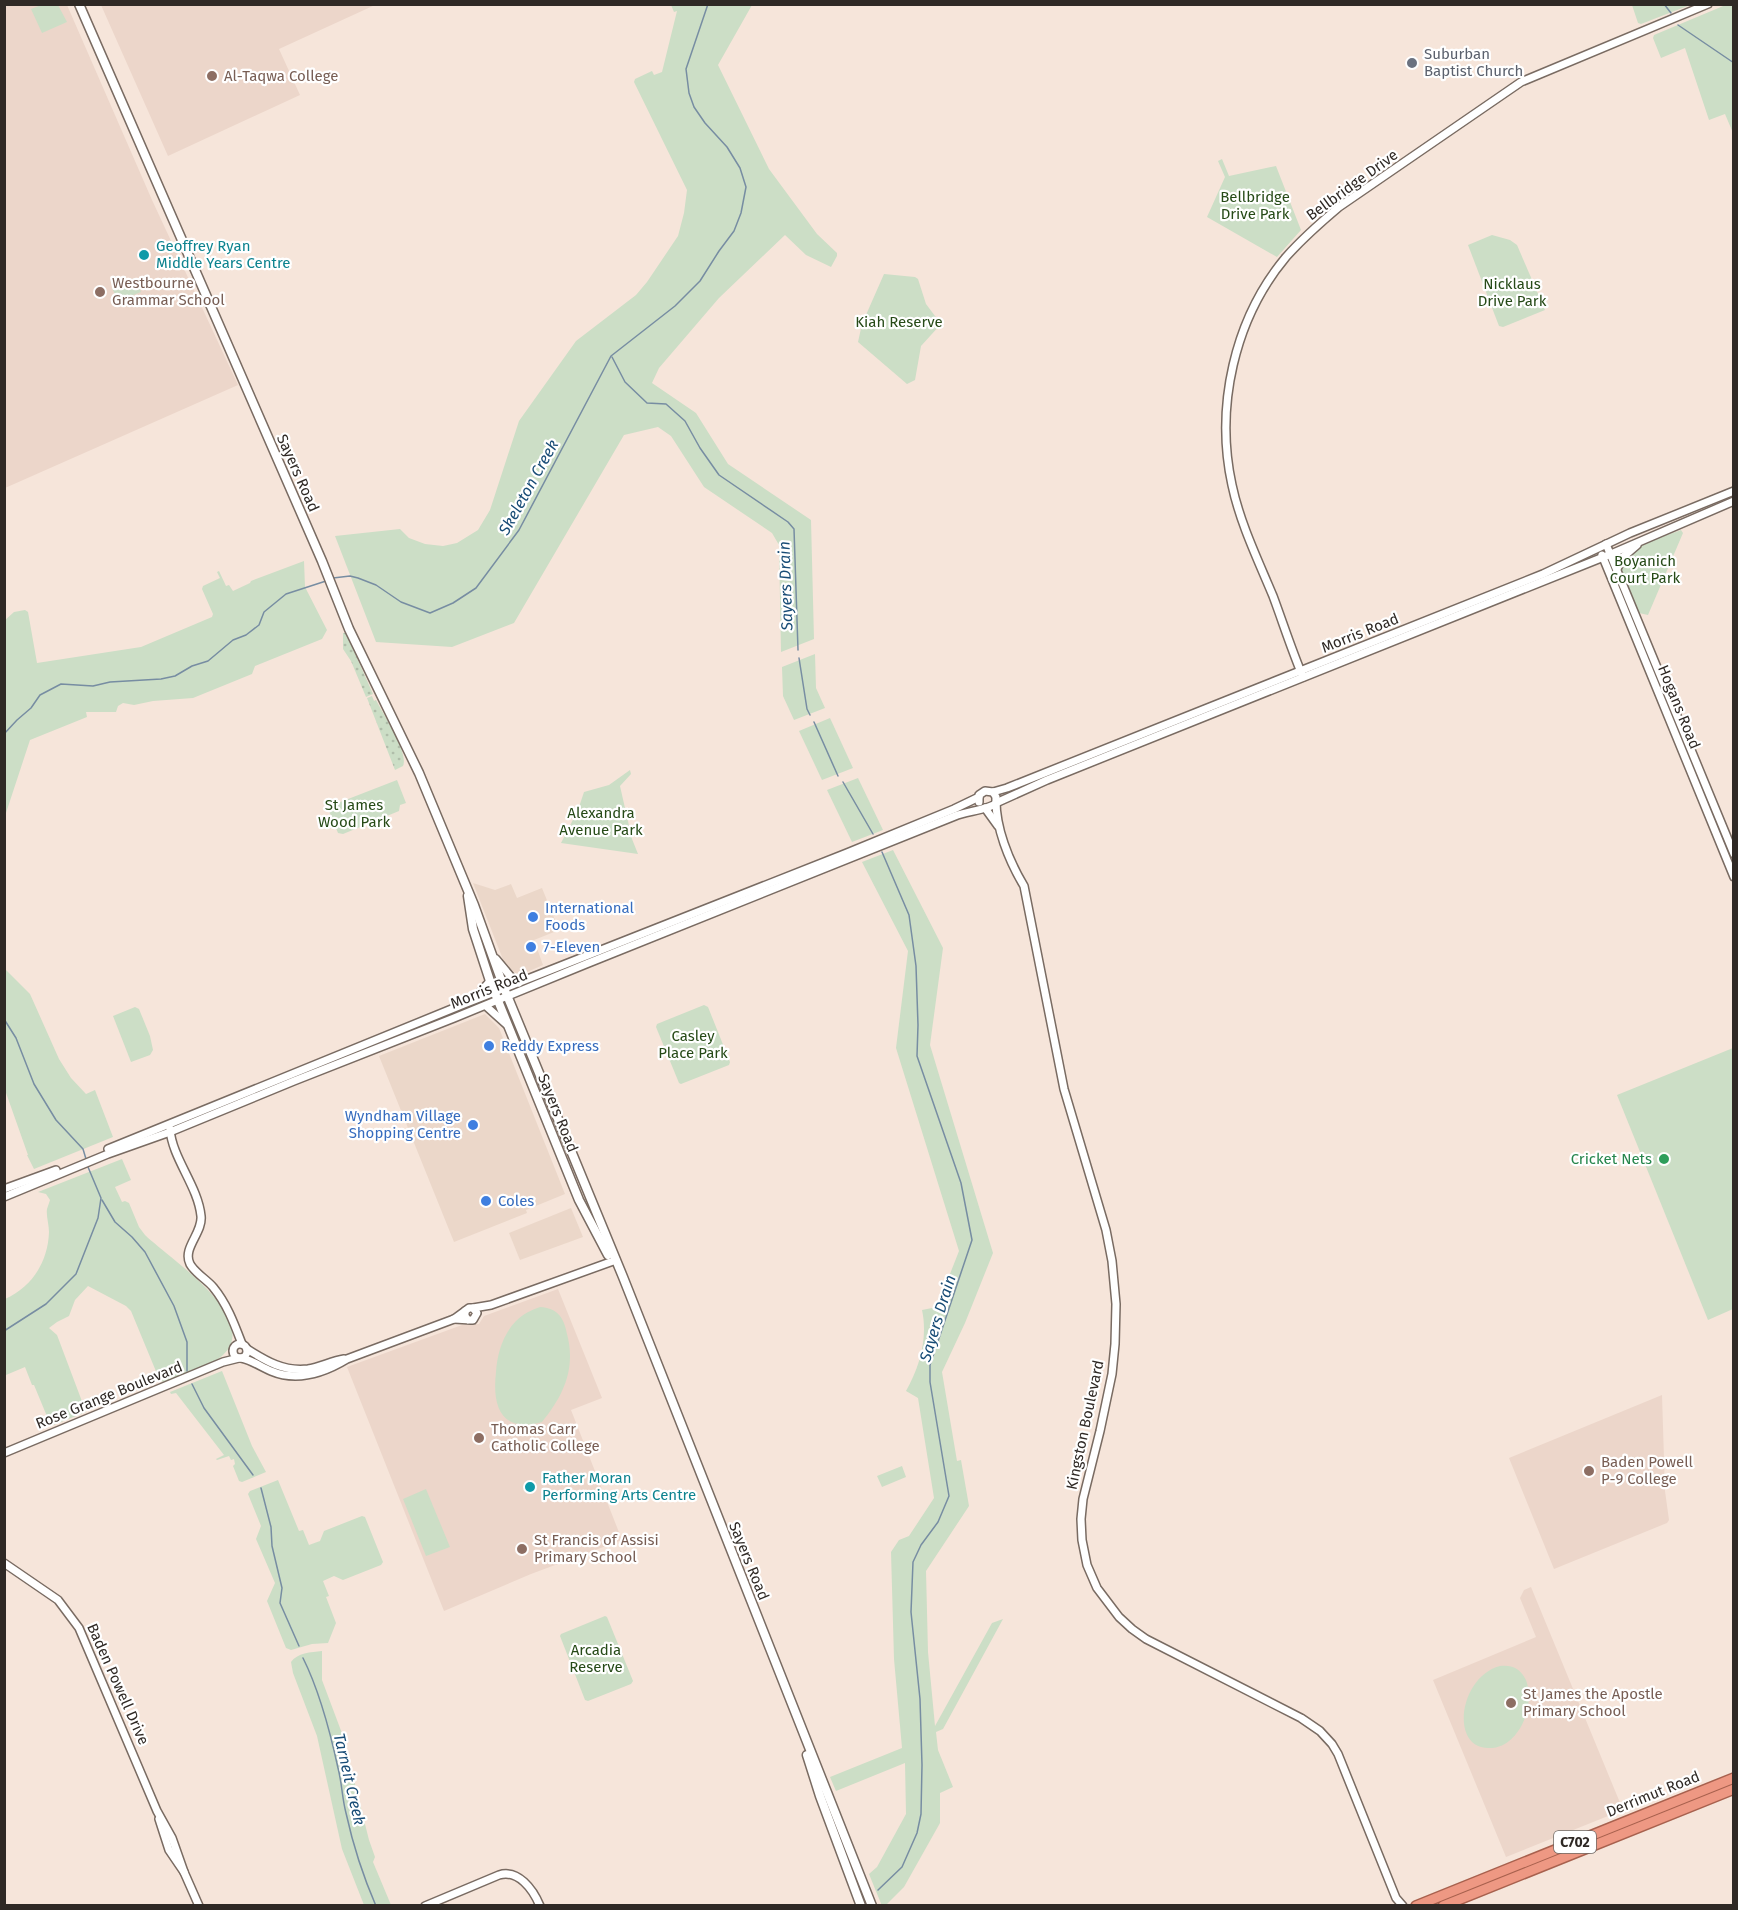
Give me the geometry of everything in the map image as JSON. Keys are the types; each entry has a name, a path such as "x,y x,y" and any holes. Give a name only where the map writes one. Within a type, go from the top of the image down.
{"highway":[{"name":"Derrimut Road","path":"1416,1905 1734,1778"},
{"name":"Derrimut Road","path":"1443,1905 1734,1789"},
{"path":"1679,1800 1694,1800 1696,1804"},
{"path":"1431,1899 1434,1904 1443,1905"}],"main road":[{"name":"Sayers Road","path":"74,4 101,63 105,67"},
{"name":"Sayers Road","path":"79,4 322,561 349,629 419,773 872,1905"},
{"name":"Sayers Road","path":"468,893 473,929 490,981 579,1200 613,1261"},
{"name":"Sayers Road","path":"788,1695 820,1796 861,1905"}],"street":[{"name":"Bellbridge Drive","path":"1302,674 1292,643 1242,520 1232,484 1227,448 1227,405 1234,363 1244,331 1262,294 1285,259 1316,226 1339,207 1502,94 1538,74 1708,4"},
{"name":"Morris Road","path":"1521,585 1603,546 1734,491"},
{"name":"Morris Road","path":"993,792 1102,754 1521,585 1607,555 1734,501"},
{"path":"1617,569 1623,557 1649,537"},
{"name":"Hogans Road","path":"1603,546 1733,874"},
{"name":"Hogans Road","path":"1607,555 1617,569 1734,854"},
{"name":"Morris Road","path":"995,804 1102,754"},
{"path":"985,790 993,792 996,797 995,804 985,808 979,804 979,797 985,790"},
{"name":"Morris Road","path":"107,1152 170,1132 412,1026 471,1002 497,996 685,922 979,797"},
{"name":"Kingston Boulevard","path":"995,804 999,828 1024,886 1064,1089 1100,1203 1112,1261 1116,1304 1115,1344 1107,1401 1083,1499 1082,1540 1087,1565 1097,1588 1131,1629 1146,1639 1301,1718 1326,1737 1344,1766 1395,1902 1403,1905"},
{"name":"Morris Road","path":"805,872 955,816 985,808"},
{"name":"Kingston Boulevard","path":"985,808 999,828"},
{"name":"Morris Road","path":"506,992 519,983 685,922"},
{"path":"491,952 519,983"},
{"path":"471,1002 490,981"},
{"name":"Morris Road","path":"4,1197 166,1124 486,1006 497,996"},
{"path":"486,1006 503,1020 510,1030"},
{"path":"412,1026 416,1033"},
{"path":"166,1124 202,1218 198,1235 188,1254 189,1262 220,1295 232,1316 239,1348 246,1355 240,1358"},
{"name":"Morris Road","path":"4,1189 60,1171"},
{"path":"239,1348 235,1355 240,1358 249,1359 281,1374 307,1376 454,1319 469,1308 491,1305 613,1261"},
{"path":"454,1319 473,1320 491,1305"},
{"path":"473,1308 477,1311 477,1316"},
{"path":"465,1311 468,1320"},
{"path":"239,1348 275,1365 292,1369 309,1369 332,1361 347,1359"},
{"name":"Rose Grange Boulevard","path":"223,1362 239,1348"},
{"name":"Rose Grange Boulevard","path":"4,1453 223,1362 240,1358"},
{"name":"Baden Powell Drive","path":"4,1563 58,1600 79,1628 199,1905"},
{"path":"425,1905 508,1874 524,1883 540,1905"}],"shaded area":[{"name":"Westbourne Grammar School","path":"5,5 67,5 152,200 238,385 5,488"},
{"name":"Al-Taqwa College","path":"101,5 375,5 279,49 300,95 168,156"},
{"path":"473,883 495,890 511,884 517,898 542,888 559,930 534,940 543,965 518,976 504,962"},
{"name":"Wyndham Village Shopping Centre","path":"485,1014 499,1028 565,1194 526,1210 527,1213 454,1242 379,1056"},
{"path":"571,1208 583,1237 520,1260 509,1233"},
{"name":"Thomas Carr Catholic College","path":"558,1289 602,1398 571,1410 622,1540 531,1574 444,1611 347,1367 462,1325 479,1324 484,1316"},
{"name":"Baden Powell P-9 College","path":"1662,1395 1665,1491 1669,1520 1667,1523 1554,1569 1509,1458"},
{"name":"St James the Apostle Primary School","path":"1531,1587 1623,1810 1506,1857 1433,1680 1536,1637 1520,1598 1524,1590"}],"green space":[{"path":"1632,4 1690,5 1641,24 1638,23"},
{"path":"1728,4 1734,5 1733,133 1725,114 1709,120 1685,48 1661,58 1653,38 1654,35"},
{"path":"41,5 58,5 67,22 42,33 31,9"},
{"path":"671,5 752,5 718,65 769,169 817,234 837,253 831,267 806,255 785,235 719,298 659,368 652,383 696,413 728,464 811,520 814,639 781,652 779,545 772,533 704,487 671,436 658,427 624,435 514,623 452,647 376,642 335,536 400,529 409,538 425,544 443,546 457,543 478,530 490,510 519,421 576,341 636,295 678,236 687,190 634,82 635,79 652,71 654,75 662,72 677,11 674,12"},
{"name":"Bellbridge Drive Park","path":"1222,159 1229,176 1276,166 1301,230 1277,257 1207,217 1225,177 1218,161"},
{"name":"Nicklaus Drive Park","path":"1492,235 1510,240 1517,245 1545,310 1503,327 1499,326 1468,245"},
{"name":"Kiah Reserve","path":"884,274 918,279 926,304 941,324 921,346 915,380 907,384 858,342 862,324"},
{"path":"135,278 141,292 118,301 112,288"},
{"name":"Boyanich Court Park","path":"1681,530 1683,533 1648,615 1639,613 1622,574 1622,562 1645,544"},
{"path":"304,561 305,587 327,630 322,639 255,666 252,674 193,698 134,705 123,703 118,706 116,712 86,712 87,717 30,740 5,816 4,621 14,612 25,610 28,612 37,663 141,647 212,617 213,614 202,589 203,586 220,578 217,572 219,571 226,586 229,585 233,591 251,581"},
{"path":"343,633 346,633 373,694 366,697 351,661 343,649"},
{"path":"815,654 816,688 825,708 794,720 783,696 782,667"},
{"path":"372,696 389,723 402,752 403,766 395,770 367,698"},
{"path":"830,718 853,768 822,780 799,731"},
{"name":"Alexandra Avenue Park","path":"630,770 631,774 620,786 632,839 638,854 561,843 578,810 584,792 609,785"},
{"path":"858,778 883,830 852,842 827,790"},
{"name":"St James Wood Park","path":"397,780 406,803 400,805 399,811 343,834 338,833 329,811 330,806"},
{"path":"893,850 943,948 930,1045 993,1253 965,1323 942,1372 957,1461 961,1460 969,1506 926,1571 928,1652 935,1726 992,1623 1003,1619 943,1729 936,1732 938,1750 953,1787 940,1793 940,1823 904,1887 886,1905 882,1906 869,1874 877,1867 906,1814 905,1763 836,1791 830,1777 902,1748 894,1659 891,1552 899,1540 909,1536 934,1498 918,1398 906,1391 922,1352 924,1320 922,1310 937,1307 959,1251 896,1048 908,951 862,862"},
{"path":"5,969 30,994 59,1059 71,1078 86,1094 95,1090 113,1137 34,1169 5,1090"},
{"name":"Casley Place Park","path":"704,1005 708,1007 730,1062 729,1065 681,1084 656,1027 657,1024"},
{"path":"135,1007 139,1009 153,1050 150,1055 131,1062 113,1016"},
{"path":"1733,1048 1733,1309 1708,1320 1617,1095"},
{"path":"122,1159 131,1180 115,1187 122,1202 129,1203 145,1235 189,1272 221,1306 231,1324 232,1340 223,1355 211,1363 164,1382 160,1381 131,1311 126,1306 88,1286 75,1300 69,1316 49,1328 57,1335 86,1412 51,1426 25,1367 6,1375 5,1299 23,1288 42,1263 48,1243 47,1209 50,1200 46,1194 38,1192"},
{"path":"540,1307 551,1309 559,1314 564,1323 569,1346 569,1370 562,1391 542,1422 517,1424 508,1420 498,1406 495,1385 498,1358 504,1338 511,1326 524,1314"},
{"path":"222,1371 252,1446 266,1472 242,1482 239,1481 233,1466 234,1459 231,1460 229,1456 216,1459 224,1455 176,1393 171,1394 170,1392"},
{"path":"902,1466 906,1477 882,1487 877,1476"},
{"path":"278,1480 299,1531 303,1530 309,1545 320,1541 324,1531 362,1516 365,1517 383,1562 381,1565 343,1580 334,1576 323,1581 329,1596 326,1597 336,1623 328,1643 312,1644 291,1650 286,1648 267,1601 275,1583 256,1539 261,1526 248,1494 250,1491"},
{"path":"426,1489 450,1547 426,1556 403,1499"},
{"name":"Arcadia Reserve","path":"605,1616 633,1681 631,1684 588,1701 585,1700 560,1636"},
{"path":"322,1651 322,1680 343,1736 375,1857 373,1862 391,1905 364,1905 342,1849 317,1736 293,1673 291,1662 294,1659"},
{"path":"1500,1666 1515,1668 1524,1677 1528,1690 1528,1706 1524,1721 1515,1735 1503,1745 1488,1748 1476,1745 1468,1736 1464,1724 1464,1710 1468,1696 1476,1683 1486,1672"}],"waterway":[{"name":"Skeleton Creek","path":"333,578 350,576 358,578 376,585 401,602 430,613 453,603 476,588 519,530 611,356 675,306 700,281 734,231 741,213 746,187 740,168 727,147 694,107 689,93 686,69 708,4"},
{"path":"1664,4 1671,13"},
{"path":"1678,25 1734,63"},
{"name":"Sayers Drain","path":"612,357 625,382 647,403 666,404 685,421 719,475 788,522 794,529 798,650"},
{"name":"Skeleton Creek","path":"4,734 31,708 40,695 61,684 93,686 110,682 161,679 175,676 192,666 208,661 233,640 246,635 259,625 264,612 286,594 326,581"},
{"name":"Sayers Drain","path":"799,658 807,709 810,715"},
{"name":"Sayers Drain","path":"814,722 838,776"},
{"name":"Sayers Drain","path":"843,782 873,834"},
{"name":"Sayers Drain","path":"878,1890 902,1867 917,1833 921,1814 920,1699 911,1612 913,1562 921,1545 938,1522 949,1496 930,1382 930,1365 972,1240 961,1183 917,1056 916,966 909,915 882,852"},
{"name":"Skeleton Creek","path":"4,1019 16,1038 34,1084 56,1120 83,1149 86,1159"},
{"name":"Skeleton Creek","path":"4,1331 46,1304 76,1274 98,1218 101,1198 88,1167"},
{"name":"Tarneit Creek","path":"102,1200 115,1222 145,1252 174,1306 187,1342 187,1371"},
{"name":"Tarneit Creek","path":"192,1384 204,1408 253,1475"},
{"name":"Tarneit Creek","path":"261,1488 282,1588 280,1603 299,1646"},
{"name":"Tarneit Creek","path":"303,1658 324,1712 352,1837 376,1906"}],"place":[{"name":"Suburban Baptist Church","path":"1412,63"},
{"name":"Al-Taqwa College","path":"212,76"},
{"name":"Geoffrey Ryan Middle Years Centre","path":"144,255"},
{"name":"Westbourne Grammar School","path":"100,292"},
{"name":"International Foods","path":"533,917"},
{"name":"7-Eleven","path":"531,947"},
{"name":"Reddy Express","path":"489,1046"},
{"name":"Wyndham Village Shopping Centre","path":"473,1125"},
{"name":"Cricket Nets","path":"1664,1159"},
{"name":"Coles","path":"486,1201"},
{"name":"Thomas Carr Catholic College","path":"479,1438"},
{"name":"Baden Powell P-9 College","path":"1589,1471"},
{"name":"Father Moran Performing Arts Centre","path":"530,1487"},
{"name":"St Francis of Assisi Primary School","path":"522,1549"},
{"name":"St James the Apostle Primary School","path":"1511,1703"}]}
